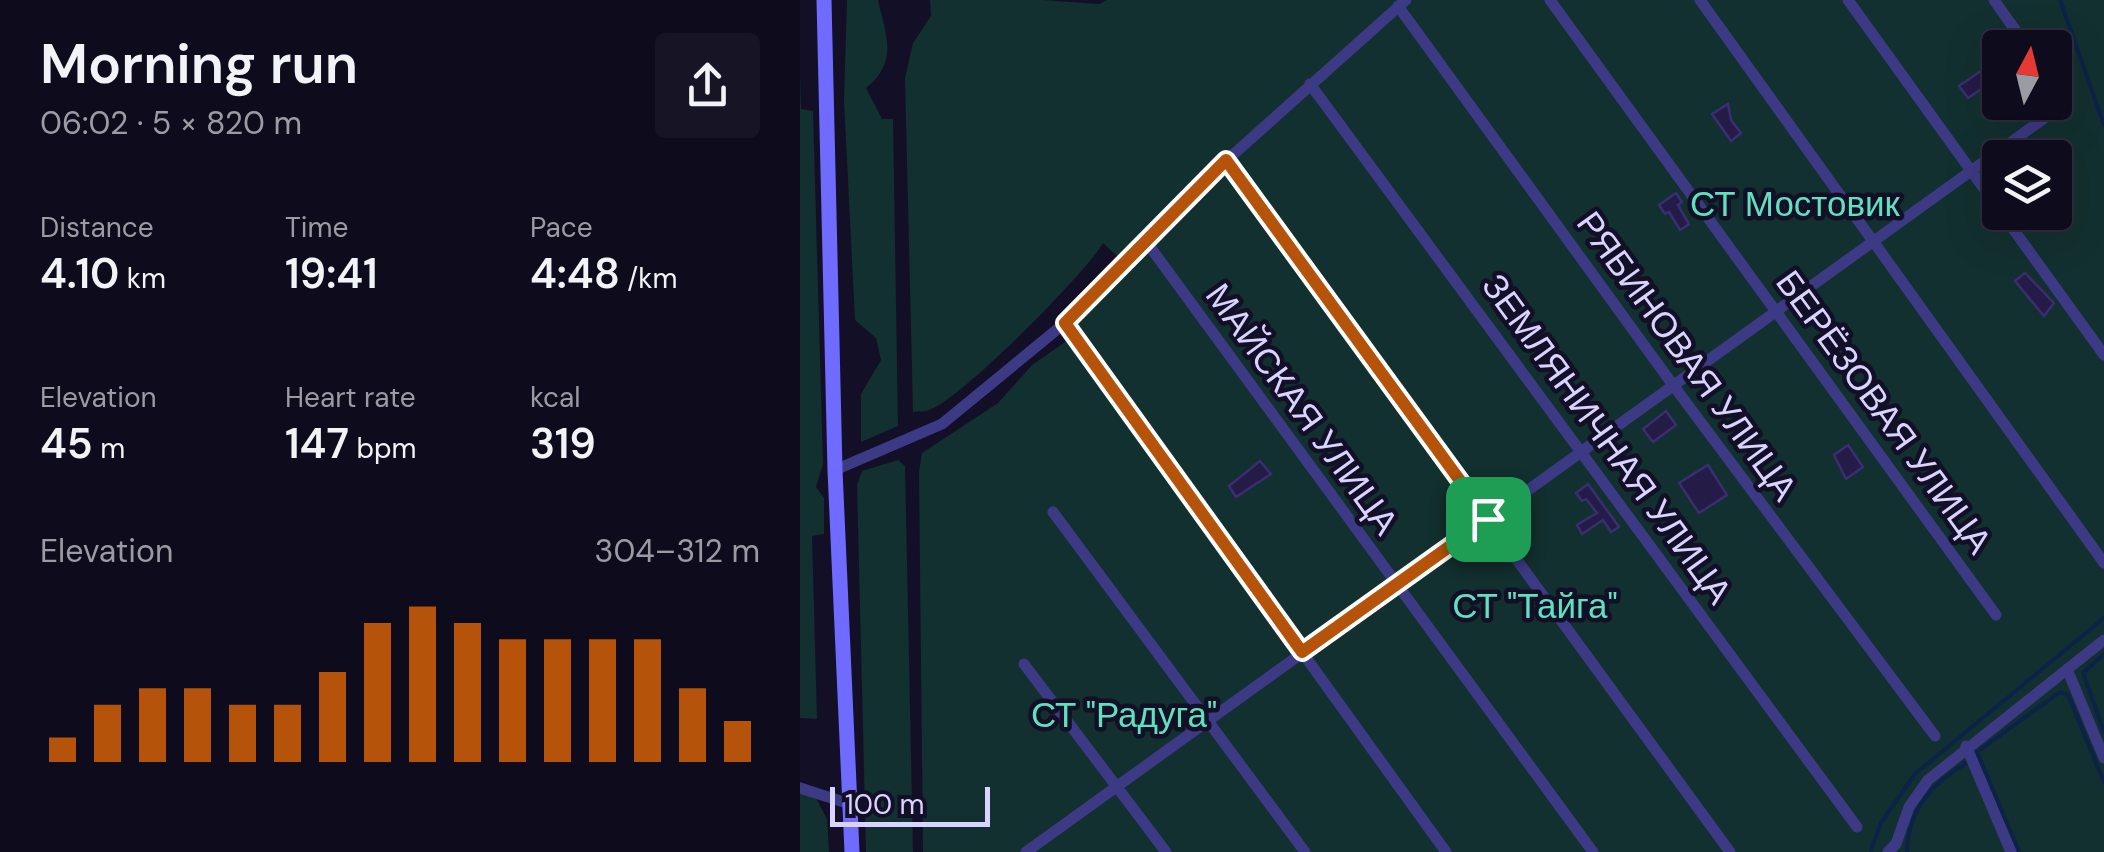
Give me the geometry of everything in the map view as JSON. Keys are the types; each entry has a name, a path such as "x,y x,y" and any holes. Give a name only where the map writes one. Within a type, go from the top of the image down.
{"main road":[{"path":"824,0 835,470 852,852"}],"street":[{"name":"БЕРЁЗОВАЯ УЛИЦА","path":"1550,0 1996,614"},
{"path":"1700,0 2104,562"},
{"path":"1848,0 2104,355"},
{"path":"1994,0 2015,30"},
{"path":"835,470 942,424 1065,323 1226,160 1401,2"},
{"name":"РЯБИНОВАЯ УЛИЦА","path":"1401,2 1673,386 1935,736"},
{"name":"ЗЕМЛЯНИЧНАЯ УЛИЦА","path":"1310,84 1857,827"},
{"path":"1026,852 2040,120"},
{"path":"1226,160 1730,852"},
{"name":"МАЙСКАЯ УЛИЦА","path":"1144,240 1593,852"},
{"path":"1065,323 1446,852"},
{"path":"1053,512 1305,852"},
{"path":"1894,849 1909,808 1928,780 2104,640"},
{"path":"1024,664 1166,852"},
{"path":"2067,669 2104,758"},
{"path":"1966,746 2011,852"},
{"path":"800,788 850,804"}],"green space":[{"path":"847,0 878,0 886,58 883,68 866,88 882,119 893,119 898,426 861,442 861,394 881,360 876,338 855,320 844,100"},
{"path":"930,0 1099,4 1107,0 2104,0 2104,852 923,852 919,472 922,453 998,403 1032,365 1074,336 1065,323 1123,262 1103,243 1073,281 967,384 929,410 913,412 905,78 913,43 931,16"},
{"path":"800,72 801,109 813,111 823,464 816,487 824,498 824,534 812,536 817,719 800,718"},
{"path":"898,460 905,466 913,852 866,852 857,485 862,471"},
{"path":"800,782 809,785 827,819 829,852 800,852"}],"building":[{"path":"1982,70 1982,88 1968,98 1959,86"},
{"path":"1728,104 1731,120 1741,133 1731,141 1712,114"},
{"path":"1676,193 1689,224 1680,230 1669,212 1665,214 1659,205"},
{"path":"2025,273 2054,303 2044,316 2015,281"},
{"path":"1666,411 1676,425 1653,442 1643,429"},
{"path":"1848,445 1863,467 1846,479 1834,455"},
{"path":"1260,461 1271,474 1236,497 1229,486"},
{"path":"1708,465 1727,495 1699,513 1679,483"},
{"path":"1588,484 1619,527 1611,532 1603,520 1582,534 1577,525 1597,513 1576,493"}],"waterway":[{"path":"2060,0 2104,125"},
{"path":"1871,850 1881,823 1915,774 2104,618"},
{"path":"2104,654 2083,673 2104,732"},
{"path":"2019,852 1977,752 2060,692 2068,695 2104,782"},
{"path":"1907,852 1912,823 1925,798 1944,778 1968,762"}],"route":[{"path":"1226,160 1488,519 1302,652 1065,323 1226,160"}],"park label":[{"name":"СТ Мостовик","path":"1795,204"},
{"name":"СТ \"Тайга\"","path":"1535,606"},
{"name":"СТ \"Радуга\"","path":"1124,715"}]}
